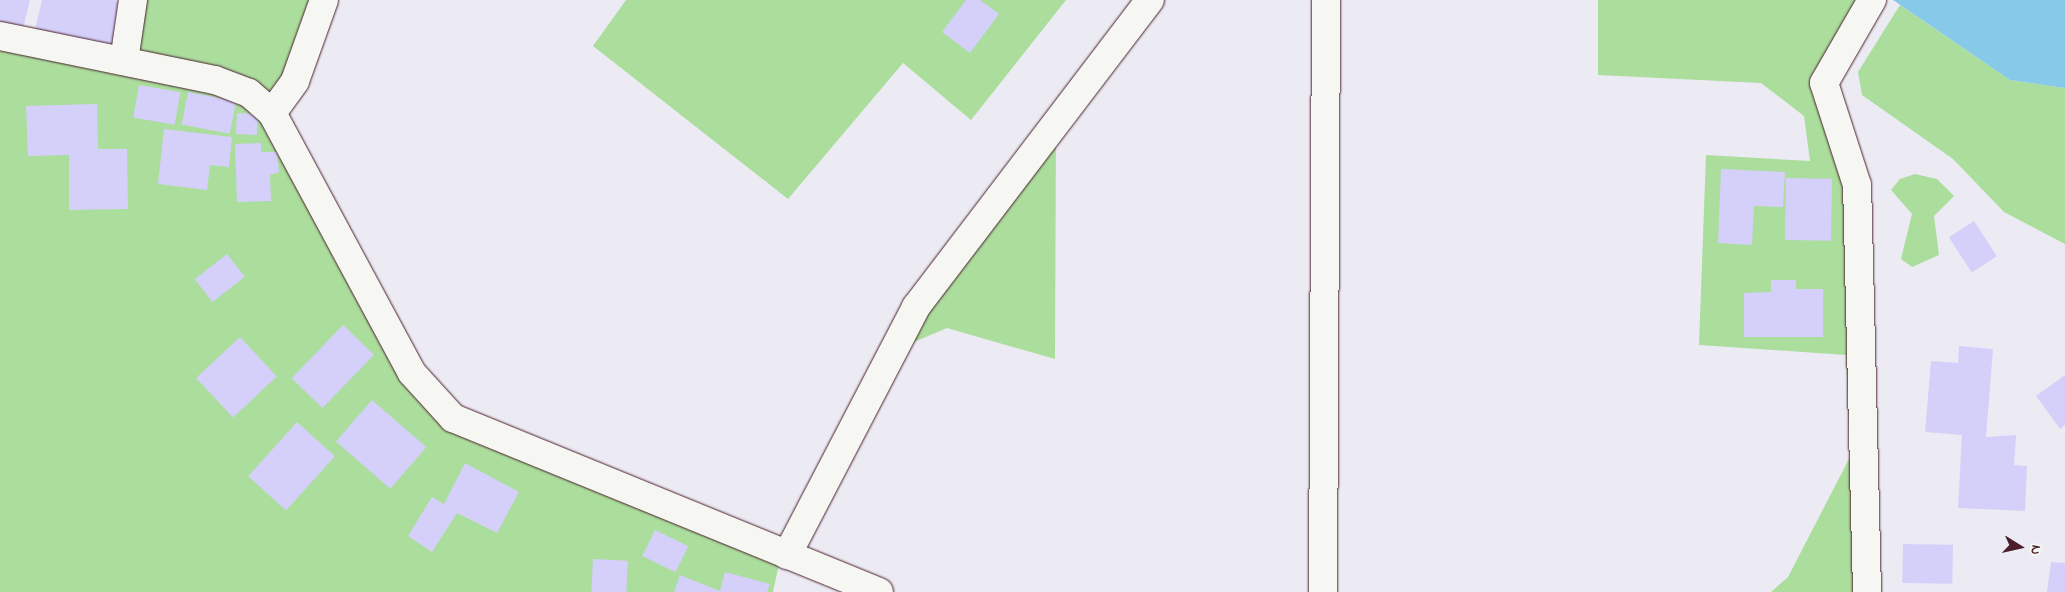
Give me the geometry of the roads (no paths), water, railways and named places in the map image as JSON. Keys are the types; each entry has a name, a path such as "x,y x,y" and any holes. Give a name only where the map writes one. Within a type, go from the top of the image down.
{"street":[{"path":"124,61 133,0"},
{"path":"272,113 295,80 324,0"},
{"path":"787,555 916,307 1150,0"},
{"path":"1323,592 1326,0"},
{"path":"1867,592 1857,185 1824,83 1872,0"},
{"path":"0,36 215,80 249,92 272,113 412,373 453,418 879,592"}],"water":[{"path":"1893,0 2065,0 2065,88 2010,80"}]}
